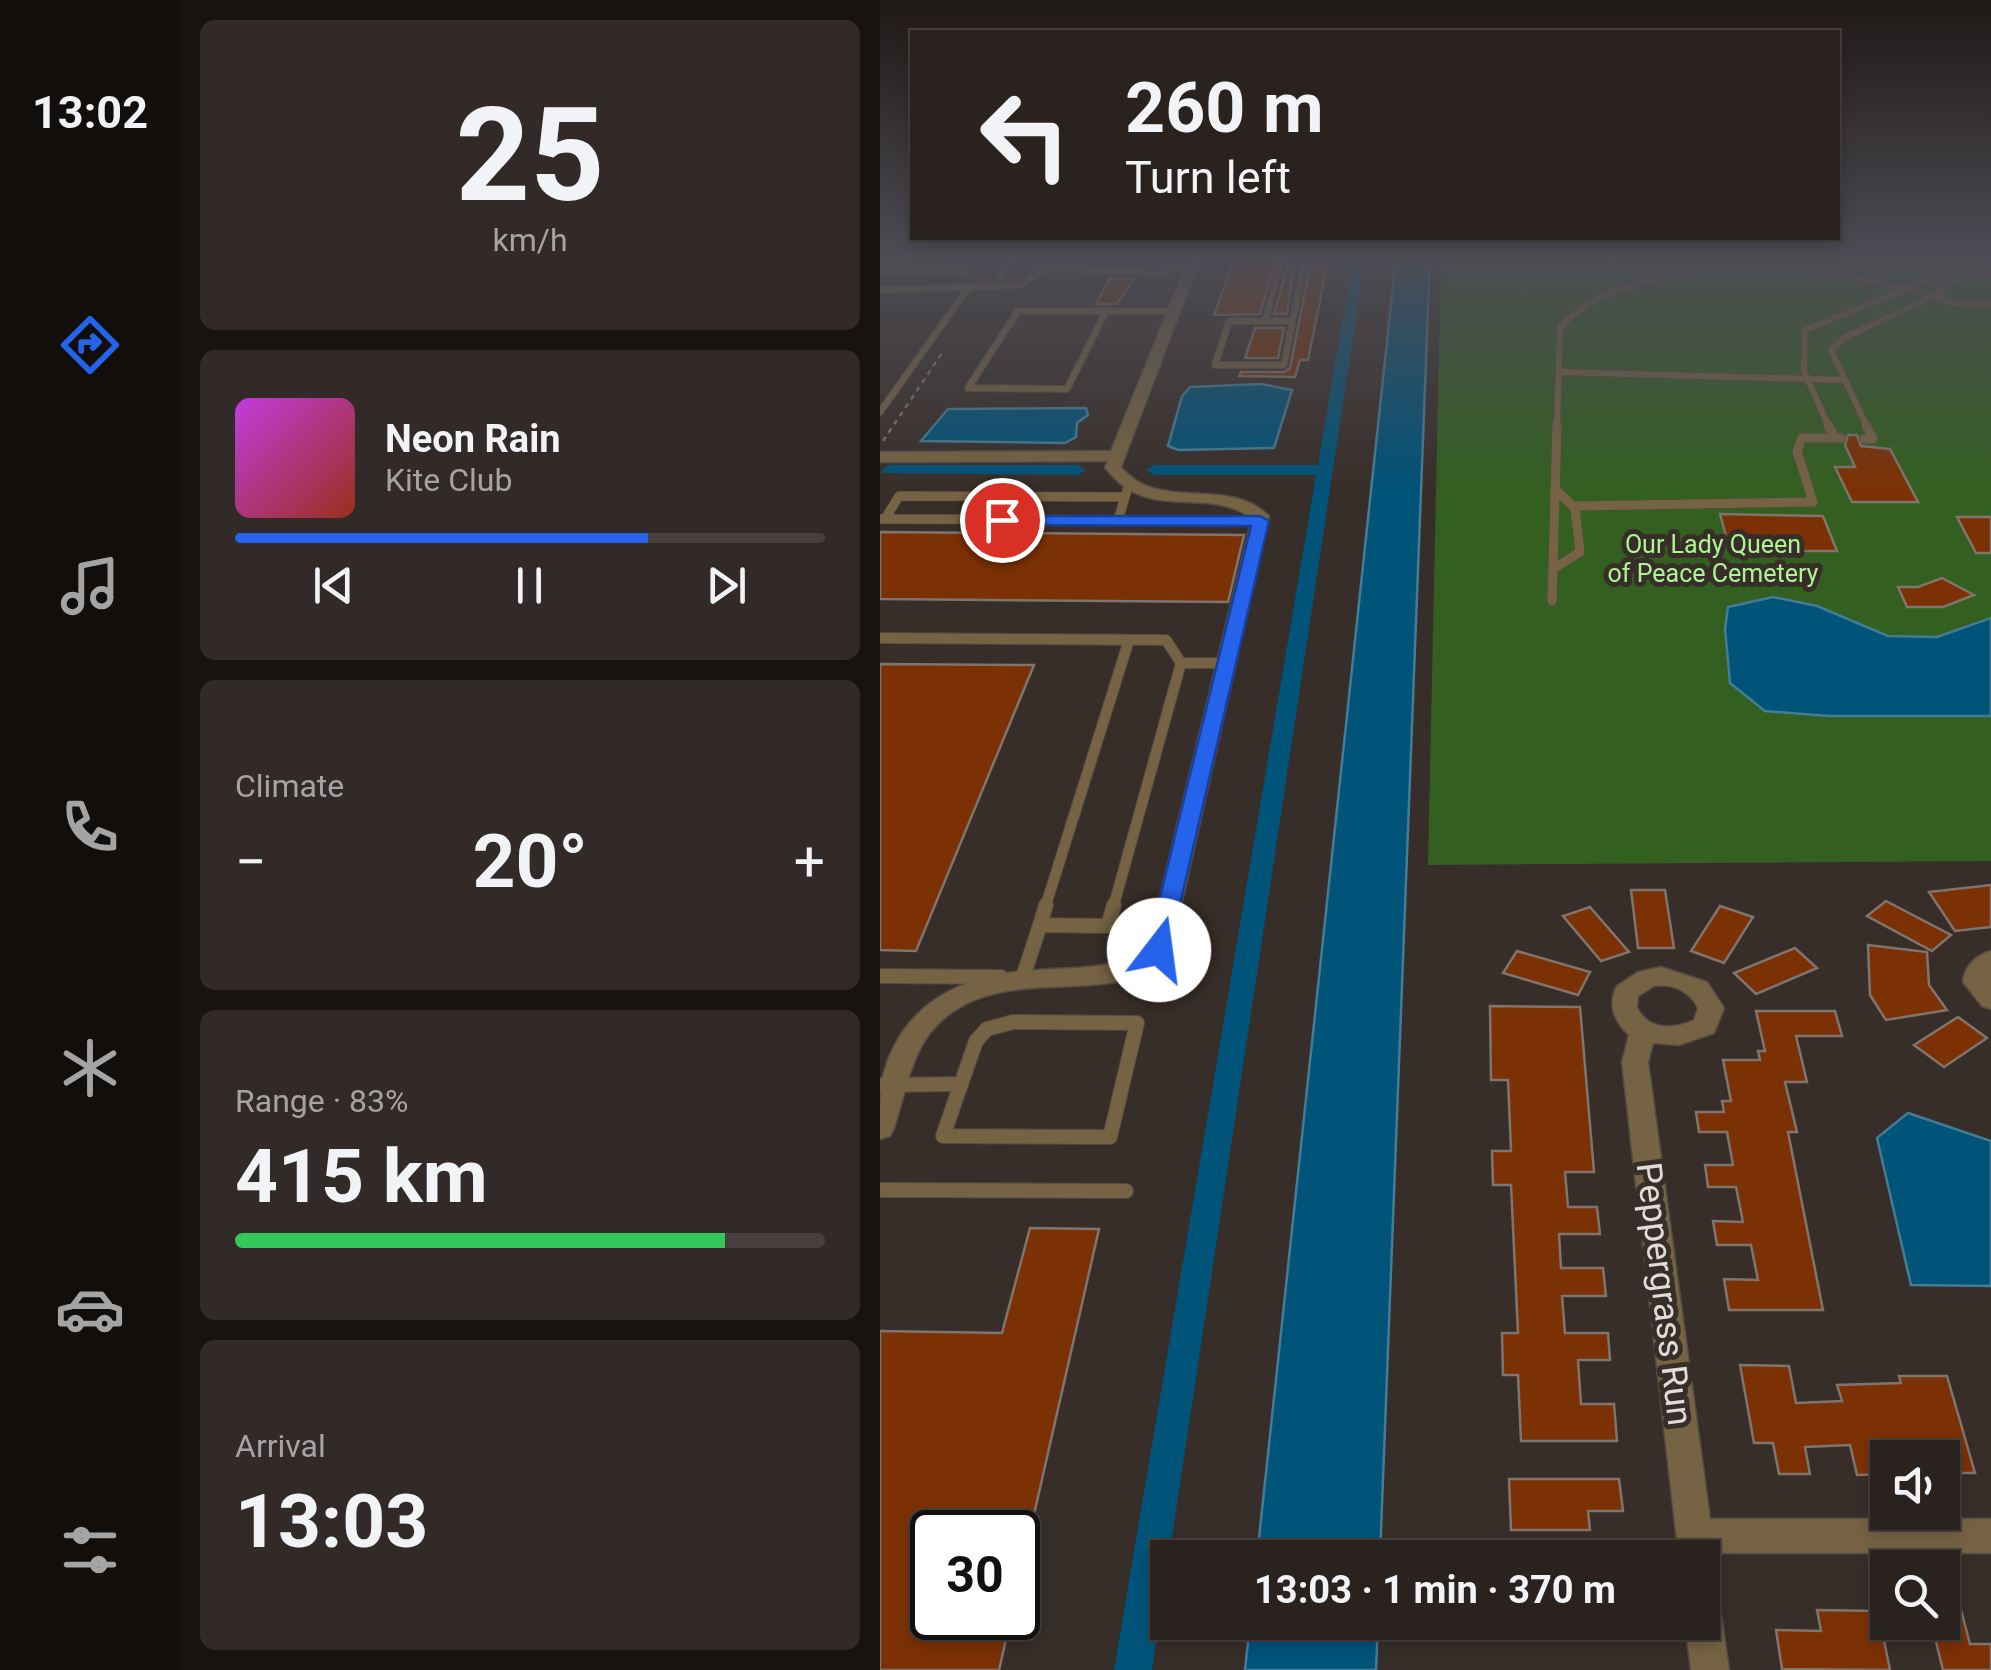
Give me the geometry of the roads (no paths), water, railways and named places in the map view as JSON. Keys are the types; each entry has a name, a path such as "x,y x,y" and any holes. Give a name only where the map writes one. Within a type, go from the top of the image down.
{"street":[{"path":"880,1128 888,1085 919,1028 956,995 1016,977 1131,970 1159,950 1261,516 1248,503 1127,490 1119,479 1113,467 1114,456 1164,335"},
{"path":"880,458 1114,456"},
{"path":"1991,959 1976,973 1981,991 1991,1000"},
{"name":"Peppergrass Run","path":"1643,1031 1634,1062 1695,1540"},
{"path":"1720,1546 1991,1536"},
{"path":"1706,1640 1710,1670"}],"lane":[{"path":"880,412 935,335"},
{"path":"1003,335 968,388 1067,388 1094,335"},
{"path":"1224,335 1214,364 1284,364 1289,335"},
{"path":"1552,601 1560,335"},
{"path":"1576,506 1797,506 1813,502 1796,450 1802,438 1838,437 1806,379 1798,348 1803,335"},
{"path":"1852,335 1831,350 1874,439 1864,439"},
{"path":"1558,372 1845,380"},
{"path":"1552,569 1570,562 1580,552 1576,506 1572,498 1555,489"},
{"path":"882,520 899,496 1127,490 1118,520"},
{"path":"882,520 1260,521"},
{"path":"880,638 1166,640 1180,663 1108,926 1040,925"},
{"path":"880,976 1016,977 1040,925 1129,640"},
{"path":"1180,663 1228,663"},
{"path":"1136,1023 1110,1136 943,1136 960,1084 976,1041 994,1026 1136,1023"},
{"path":"888,1085 960,1084"},
{"path":"880,1190 1126,1191"}],"water":[{"path":"1388,335 1427,335 1381,1540 1259,1540"},
{"path":"1261,384 1292,390 1274,448 1178,450 1168,446 1182,396 1190,387"},
{"path":"1086,408 1088,415 1077,423 1076,437 1065,443 921,441 948,409"},
{"path":"1773,597 1817,606 1888,636 1937,637 1991,618 1991,716 1829,716 1765,711 1730,683 1725,629 1728,607"},
{"path":"1908,1113 1991,1141 1991,1286 1911,1285 1877,1138"},
{"path":"1248,1640 1377,1640 1376,1670 1245,1670"}],"waterway":[{"path":"1325,470 1347,335"},
{"path":"889,470 1078,470"},
{"path":"1154,470 1325,470"},
{"path":"1133,1670 1325,470"}],"park label":[{"name":"Our Lady Queen of Peace Cemetery","path":"1713,558"}]}
